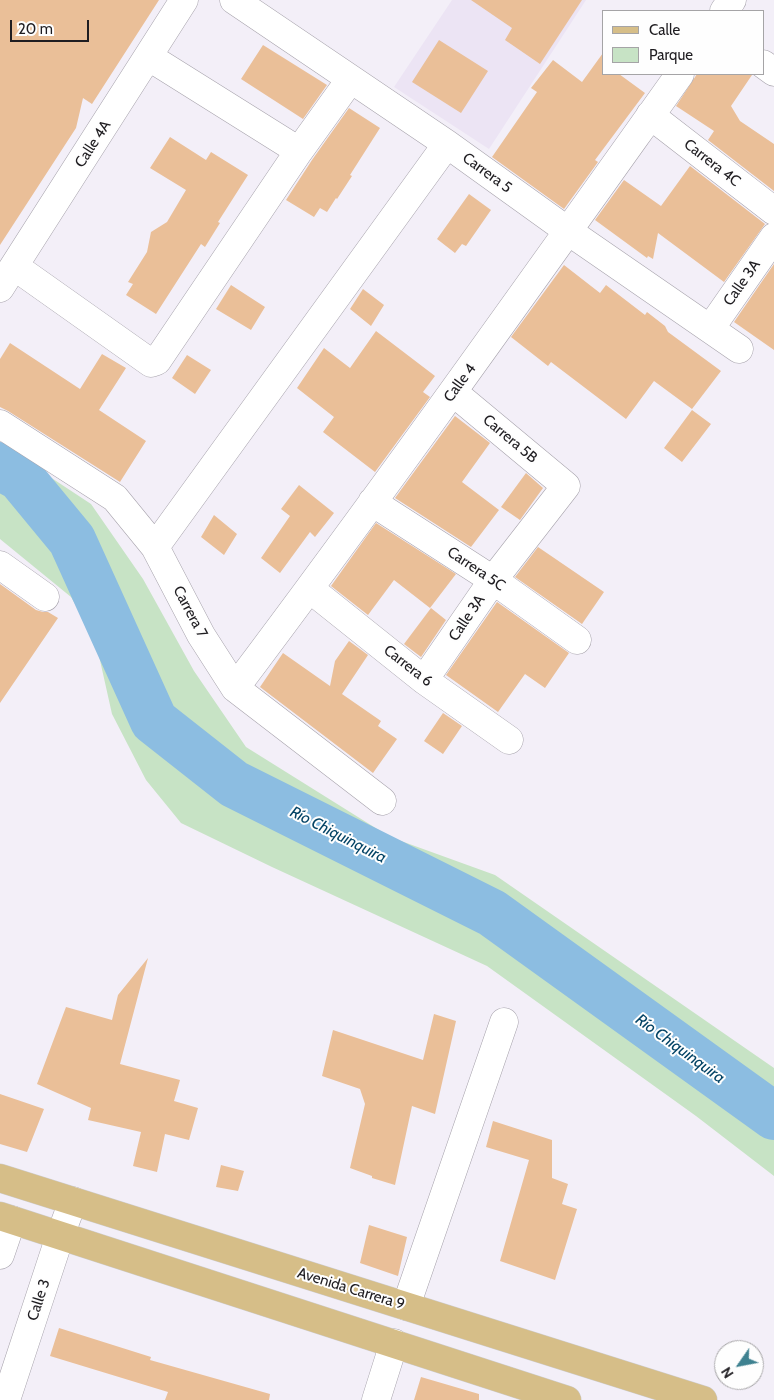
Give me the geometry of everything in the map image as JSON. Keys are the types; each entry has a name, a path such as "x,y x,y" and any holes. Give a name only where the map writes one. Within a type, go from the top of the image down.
{"main road":[{"name":"Avenida Carrera 9","path":"0,1178 703,1400"},
{"path":"6,1218 567,1400"}],"street":[{"name":"Calle 4A","path":"7,277 184,0"},
{"name":"Carrera 5","path":"234,0 447,144 568,231 739,349"},
{"path":"149,57 299,151"},
{"name":"Calle 4","path":"235,688 310,589 453,392 679,75"},
{"path":"7,277 152,363 157,361 299,151 350,80"},
{"name":"Carrera 4C","path":"650,115 774,211"},
{"path":"155,547 447,144"},
{"name":"Calle 3A","path":"710,329 774,236"},
{"name":"Carrera 5B","path":"453,392 566,486"},
{"name":"Carrera 7","path":"0,424 115,498 155,547 201,635 235,688 382,801"},
{"name":"Calle 3A","path":"424,680 492,580 566,486"},
{"name":"Carrera 5C","path":"372,502 492,580 576,640"},
{"path":"2,571 45,597"},
{"name":"Carrera 6","path":"310,589 424,680 509,740"},
{"path":"406,1306 504,1022"},
{"name":"Calle 3","path":"6,1400 73,1201"},
{"path":"0,1255 6,1218"},
{"path":"376,1400 394,1344"}],"shaded area":[{"path":"452,0 586,0 489,149 394,87"}],"green space":[{"path":"0,444 91,504 143,579 194,671 246,747 390,837 495,875 774,1068 774,1176 696,1116 487,966 181,823 146,780 112,714 95,638 71,597 0,539"}],"building":[{"path":"0,0 159,0 92,104 83,98 76,128 0,245"},
{"path":"471,0 582,0 540,64 505,40 512,28"},
{"path":"439,40 488,71 461,113 412,82"},
{"path":"263,45 327,85 303,119 241,79"},
{"path":"602,54 602,75 620,75 645,93 595,160 598,162 564,209 492,157 537,92 531,88 553,60 582,82"},
{"path":"696,75 752,75 731,106 740,121 774,144 774,191 708,140 714,131 676,106"},
{"path":"349,108 380,128 337,199 327,212 320,208 314,217 286,200"},
{"path":"170,137 206,160 211,152 248,175 218,222 220,223 205,247 201,244 156,314 126,295 133,284 128,282 147,252 151,232 167,222 186,190 150,168"},
{"path":"690,166 765,224 724,282 658,233 653,259 648,256 647,258 595,220 624,180 661,206"},
{"path":"469,194 491,210 466,246 462,244 455,253 437,239"},
{"path":"774,264 774,350 734,322"},
{"path":"564,265 600,293 606,285 645,315 647,312 665,326 668,332 721,371 692,409 654,381 626,419 551,362 548,366 511,337"},
{"path":"231,285 265,307 251,330 216,309"},
{"path":"363,289 384,305 371,326 350,309"},
{"path":"376,331 435,376 423,392 430,397 375,472 323,432 334,417 297,388 324,348 350,368"},
{"path":"10,343 80,389 102,354 126,368 99,410 146,441 120,482 0,407 0,359"},
{"path":"187,355 211,370 195,394 172,378"},
{"path":"692,410 711,424 682,462 664,448"},
{"path":"455,416 490,443 462,482 499,510 471,547 395,498"},
{"path":"526,473 543,488 520,520 501,507"},
{"path":"299,485 334,513 315,537 310,532 280,573 261,558 290,516 281,509"},
{"path":"214,515 237,534 224,555 201,537"},
{"path":"376,523 456,574 430,608 394,580 368,615 331,586"},
{"path":"538,547 604,592 582,624 515,577"},
{"path":"0,584 36,610 48,612 58,618 0,703"},
{"path":"497,602 569,653 545,688 525,674 498,712 446,675"},
{"path":"431,608 446,620 421,657 404,644"},
{"path":"349,641 368,655 342,694 381,721 378,726 397,739 373,773 260,687 283,653 330,686 335,661"},
{"path":"443,713 462,726 443,754 424,741"},
{"path":"148,958 120,1064 180,1080 174,1101 198,1108 189,1140 165,1134 157,1172 133,1166 141,1132 88,1120 91,1108 37,1084 66,1007 112,1020 118,995"},
{"path":"434,1014 456,1021 435,1114 412,1106 395,1185 372,1178 372,1176 350,1168 365,1104 360,1089 322,1076 333,1030 423,1060"},
{"path":"0,1094 44,1109 27,1152 0,1144"},
{"path":"493,1121 552,1140 552,1178 568,1184 562,1204 577,1209 555,1280 500,1261 529,1160 486,1147"},
{"path":"221,1165 244,1171 238,1191 216,1187"},
{"path":"369,1225 407,1237 398,1276 360,1263"},
{"path":"59,1328 151,1357 150,1360 270,1394 269,1400 165,1400 168,1392 50,1356"},
{"path":"421,1377 479,1394 479,1400 414,1400"}],"waterway":[{"name":"Río Chiquinquira","path":"0,466 20,477 72,540 154,721 234,784 492,913 774,1116"}]}
